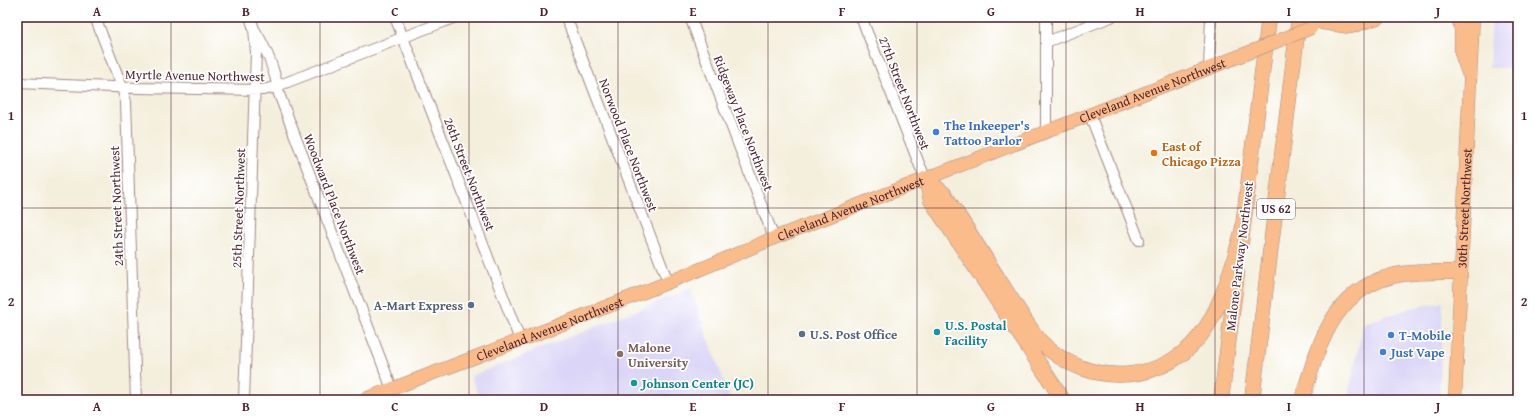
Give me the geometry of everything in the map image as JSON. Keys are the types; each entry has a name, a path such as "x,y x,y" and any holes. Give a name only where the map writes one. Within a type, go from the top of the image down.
{"highway":[{"name":"Malone Parkway Northwest","path":"1220,400 1269,17"},
{"name":"US 62","path":"1252,400 1299,17"},
{"path":"926,179 944,194 1039,340 1068,363 1104,374 1134,374 1149,370 1176,357 1198,338 1216,310 1231,269 1242,232"},
{"path":"926,179 931,200 1063,400"},
{"path":"1302,400 1315,357 1330,322 1344,305 1355,295 1367,287 1393,276 1430,272 1460,272"}],"main road":[{"name":"Cleveland Avenue Northwest","path":"363,400 668,282 774,238 1338,17"},
{"path":"1316,25 1350,27 1380,17"},
{"path":"1458,17 1461,30 1461,53 1470,78"},
{"name":"30th Street Northwest","path":"1455,400 1473,17"}],"street":[{"name":"24th Street Northwest","path":"95,17 122,87 126,102 136,400"},
{"name":"25th Street Northwest","path":"244,400 256,41 250,17"},
{"name":"26th Street Northwest","path":"395,17 520,340"},
{"name":"Myrtle Avenue Northwest","path":"17,83 267,90 456,17"},
{"name":"Norwood Place Northwest","path":"566,17 668,282"},
{"name":"Ridgeway Place Northwest","path":"690,17 774,238"},
{"name":"27th Street Northwest","path":"861,17 926,179"},
{"path":"1046,17 1046,132"},
{"path":"1046,42 1111,17"},
{"path":"1209,68 1211,17"},
{"name":"Woodward Place Northwest","path":"254,29 262,41 277,78 279,94 392,389"},
{"path":"1090,115 1139,240"}],"shaded area":[{"path":"1492,17 1518,17 1518,68 1489,68"},
{"name":"Malone University","path":"690,289 731,400 480,400 471,376"},
{"path":"1443,302 1439,400 1347,400 1364,323 1411,308"}],"place":[{"name":"The Inkeeper's Tattoo Parlor","path":"936,132"},
{"name":"East of Chicago Pizza","path":"1154,153"},
{"name":"A-Mart Express","path":"471,305"},
{"name":"U.S. Postal Facility","path":"937,332"},
{"name":"U.S. Post Office","path":"802,334"},
{"name":"T-Mobile","path":"1391,335"},
{"name":"Just Vape","path":"1383,352"},
{"name":"Malone University","path":"620,354"},
{"name":"Johnson Center (JC)","path":"634,383"}]}
